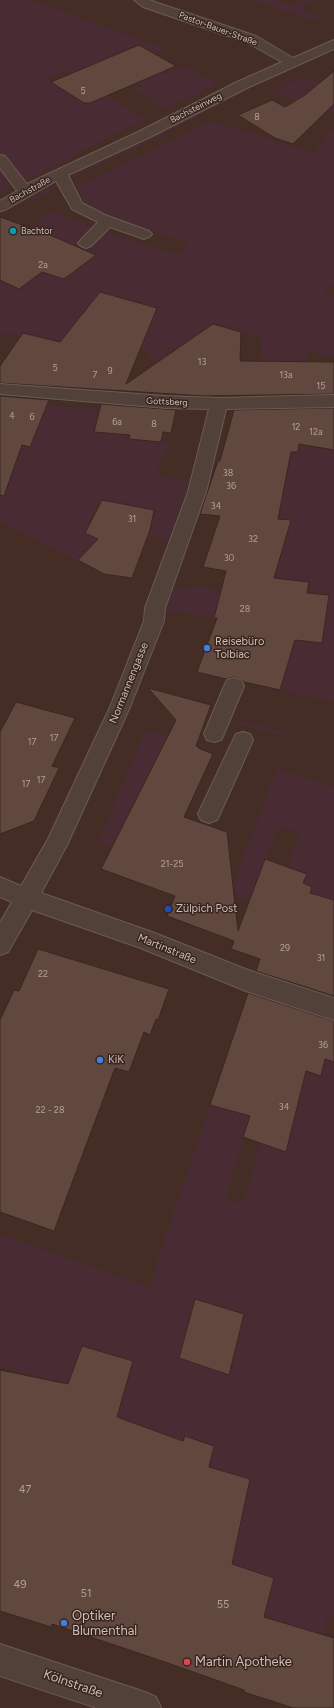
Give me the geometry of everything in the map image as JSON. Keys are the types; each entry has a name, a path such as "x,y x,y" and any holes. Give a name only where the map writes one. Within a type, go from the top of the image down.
{"street":[{"name":"Pastor-Bauer-Straße","path":"140,0 147,4 251,39 293,63"},
{"name":"Bachsteinweg","path":"60,174 143,135 211,100 334,44"},
{"path":"0,159 25,191"},
{"name":"Bachstraße","path":"0,207 25,191 60,174"},
{"path":"60,174 77,206 107,221 144,234"},
{"path":"86,243 107,221"},
{"name":"Gottsberg","path":"0,389 166,402 219,404 334,401"},
{"name":"Normannengasse","path":"0,945 56,846 115,719 154,621 155,608 197,492 219,404"},
{"path":"214,734 234,686"},
{"path":"209,814 243,740"},
{"name":"Martinstraße","path":"0,887 130,934 246,980 334,1009"},
{"name":"Kölnstraße","path":"0,1660 145,1708"}],"shaded area":[{"path":"0,0 30,0 167,49 155,54 139,45 119,54 142,60 165,74 184,66 218,84 166,109 134,90 143,85 134,80 73,74 67,70 46,79 86,105 108,95 144,120 0,193"},
{"path":"252,0 275,0 294,5 301,0 314,0 301,10 321,17 316,21"},
{"path":"302,77 334,88 334,114 271,92"},
{"path":"196,114 201,115 137,148 73,178 71,175 111,157"},
{"path":"210,121 313,152 321,145 326,136 334,128 334,286 332,285 323,294 334,297 334,358 158,308 223,327 184,349 167,348 165,361 154,362 148,359 151,352 69,342 56,342 24,333 21,337 8,333 6,335 0,334 0,268 30,228 50,210 104,232 178,255 189,243 99,213 84,200 76,187"},
{"path":"51,184 58,186 34,202 26,198"},
{"path":"262,338 308,351 307,362 261,361"},
{"path":"46,405 99,409 95,432 127,435 127,439 171,443 155,473 189,483 168,542 148,535 157,511 116,503 98,502 85,533 110,544 90,554 82,563 0,522 0,469 11,443 30,447"},
{"path":"299,438 334,450 334,702 250,684 258,664 329,595 307,592 308,582 261,576 281,553 291,520 269,519 284,487 270,449 298,452"},
{"path":"200,586 221,590 214,618 164,610 173,588"},
{"path":"237,720 285,731 284,734 279,735 239,725"},
{"path":"146,730 168,736 133,805 127,821 111,847 98,842"},
{"path":"277,769 334,787 334,901 310,893 312,887 303,882 306,874 288,867 300,833 281,827 275,834 261,870 272,910 239,898 232,886"},
{"path":"325,1059 334,1062 334,1618 327,1617 324,1635 286,1624 278,1637 260,1632 274,1579 232,1564 250,1479 210,1467 214,1446 185,1436 159,1534 138,1425 117,1417 133,1361 82,1346 68,1384 0,1367 0,1234 149,1287 210,1105 250,1116 226,1199 242,1205 261,1143 286,1151 306,1071 321,1076"}],"building":[{"path":"139,45 176,66 90,103 84,103 51,82"},
{"path":"334,71 334,104 293,144 275,138 238,115 272,100 285,107 305,95"},
{"path":"0,217 50,235 96,255 64,279 42,272 19,289 0,280"},
{"path":"100,292 157,308 126,384 213,324 241,332 240,361 334,362 334,394 204,396 0,383 0,366 23,333 60,342"},
{"path":"0,396 49,400 30,447 22,445 4,496 0,495"},
{"path":"101,404 176,410 171,433 163,432 161,442 129,439 130,435 94,432"},
{"path":"334,408 334,450 299,444 298,452 291,452 278,519 291,520 274,578 309,582 307,593 329,595 322,643 295,640 280,690 244,682 241,679 234,677 226,679 197,672 217,618 214,618 226,571 203,567 220,516 200,514 218,461 220,461 234,410"},
{"path":"102,500 154,510 150,530 132,578 104,574 78,560 98,539 85,533"},
{"path":"148,688 211,705 196,746 213,754 184,817 227,832 238,931 265,859 307,874 303,883 312,887 310,893 334,900 334,996 256,971 260,959 231,949 234,941 167,916 175,896 101,869 176,720"},
{"path":"16,702 75,718 52,766 59,768 34,821 0,834 0,732"},
{"path":"38,949 169,989 158,1020 156,1019 150,1035 144,1032 129,1072 115,1068 54,1231 0,1212 0,1020 14,990 19,991"},
{"path":"248,993 334,1021 334,1062 325,1059 321,1076 306,1071 286,1152 243,1137 250,1116 210,1105"},
{"path":"195,1299 244,1314 229,1375 179,1358"},
{"path":"82,1346 133,1361 117,1417 183,1441 185,1436 214,1446 209,1467 250,1479 232,1564 274,1578 264,1617 334,1638 334,1708 293,1708 244,1692 244,1690 165,1662 52,1624 51,1627 0,1611 0,1370 68,1384"}],"place":[{"name":"Bachtor","path":"13,231"},
{"name":"Reisebüro Tolbiac","path":"207,648"},
{"name":"Zülpich Post","path":"168,909"},
{"name":"KiK","path":"100,1060"},
{"name":"Optiker Blumenthal","path":"64,1623"},
{"name":"Martin Apotheke","path":"187,1662"}]}
